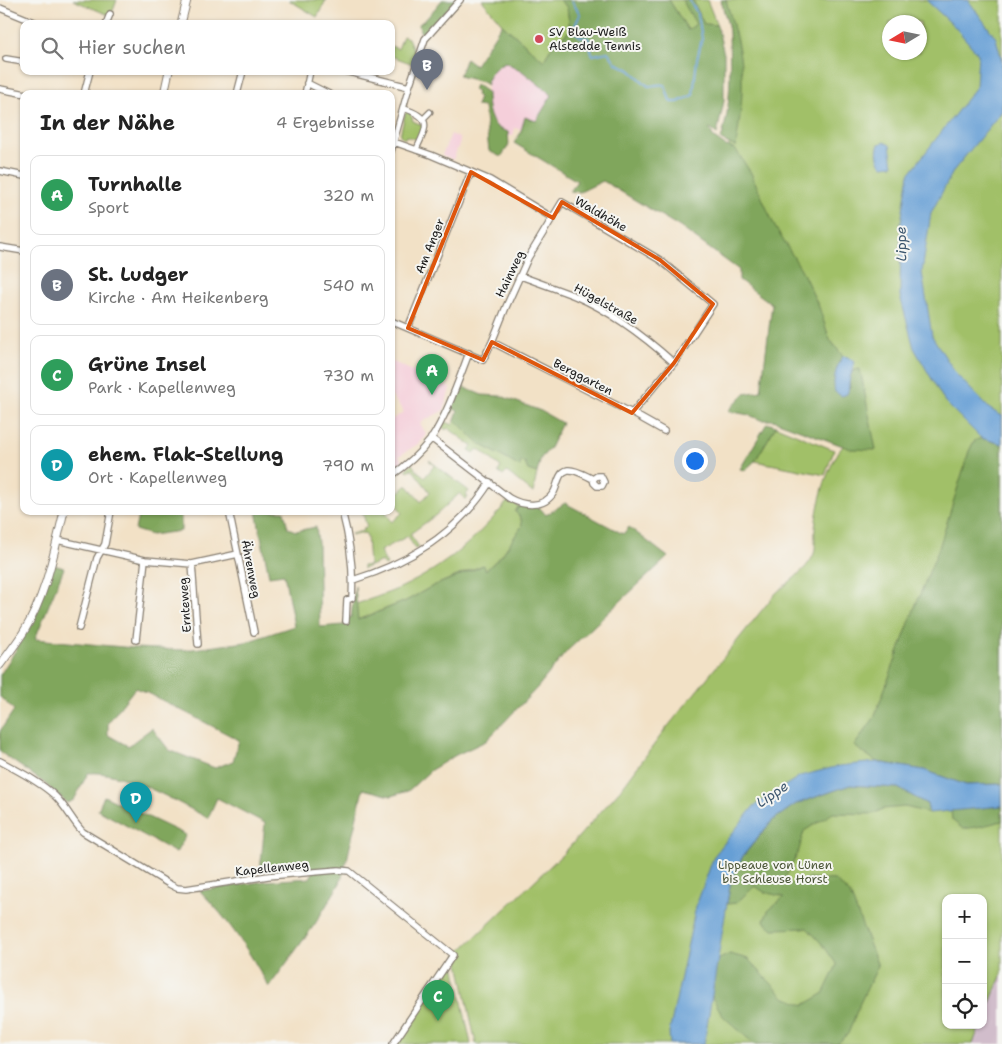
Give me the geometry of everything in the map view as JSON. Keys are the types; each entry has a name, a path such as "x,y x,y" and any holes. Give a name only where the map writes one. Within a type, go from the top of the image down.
{"street":[{"path":"182,20 186,0"},
{"path":"395,138 409,87 426,39 460,0"},
{"path":"0,8 29,20"},
{"path":"108,20 110,14"},
{"path":"6,59 20,61"},
{"path":"85,90 87,75"},
{"path":"165,90 168,75"},
{"path":"238,90 242,75"},
{"path":"306,90 309,75"},
{"path":"361,75 409,87"},
{"path":"307,83 321,90"},
{"path":"0,89 20,93"},
{"path":"413,105 413,111"},
{"path":"403,108 413,111 424,118 426,128 416,150"},
{"path":"424,118 430,112"},
{"path":"395,142 490,180 553,218"},
{"path":"0,171 20,175"},
{"name":"Am Anger","path":"408,328 471,172"},
{"name":"Waldhöhe","path":"553,218 562,202 660,260 713,304 674,363"},
{"name":"Hainweg","path":"469,353 482,360 492,342 528,258 553,218"},
{"path":"0,247 20,250"},
{"name":"Hügelstraße","path":"521,276 577,297 646,340 674,363"},
{"path":"395,323 469,353 441,420 431,438 420,452 395,473"},
{"name":"Berggarten","path":"492,342 664,431"},
{"path":"632,413 674,363"},
{"path":"431,438 509,498 522,504 533,504 548,499 555,491 562,474 567,470 574,470 593,479"},
{"path":"353,580 392,566 444,535 471,508 490,482"},
{"path":"0,665 33,614 46,582 63,515"},
{"path":"79,628 97,558 105,544 110,515"},
{"name":"Ährenweg","path":"231,515 254,632"},
{"path":"343,515 350,545 353,580 352,598 348,600 346,621"},
{"name":"Ernteweg","path":"57,540 145,560 192,564 238,554"},
{"path":"136,640 145,560"},
{"name":"Ernteweg","path":"192,564 198,644"},
{"name":"Kapellenweg","path":"0,761 52,794 66,809 75,824 84,832 178,888 198,888 268,876 338,870 349,871 453,955 393,1044"}],"highlighted area":[{"path":"471,172 553,218 562,202 660,260 713,304 674,363 632,413 492,342 483,360 408,328"}],"shaded area":[{"path":"505,62 522,71 552,95 536,122 525,117 521,130 515,128 513,136 509,136 508,132 498,128 492,119 487,105 487,77"},
{"path":"451,134 459,138 460,142 453,160 442,155"},
{"path":"395,363 450,388 444,410 420,423 426,434 421,442 399,456 403,461 395,467 395,418 404,412 395,400"},
{"path":"1002,956 1002,1044 966,1044 972,1029 987,1029 987,993"}],"green space":[{"path":"73,0 117,0 111,16"},
{"path":"289,0 326,0 317,17"},
{"path":"442,0 456,0 422,34 419,24 427,18"},
{"name":"SV Blau-Weiß Alstedde Tennis","path":"482,0 559,0 567,7 570,30 550,49 544,61 502,24"},
{"path":"559,0 669,0 688,30 696,24 682,0 693,0 704,24 717,25 724,54 724,101 717,134 709,128 714,138 736,150 751,173 775,227 801,269 819,307 830,340 843,356 839,362 850,388 851,374 854,370 860,369 876,450 851,449 773,420 761,420 749,415 728,411 744,394 761,391 772,304 739,280 739,270 680,227 603,181 580,192 570,191 577,181 514,143 520,134 525,117 536,121 552,95 522,71 505,62 493,71 487,85 459,76 466,58 475,65 502,24 544,61 550,49 570,30 567,7"},
{"path":"669,0 707,0 717,25 704,24 688,30"},
{"path":"721,0 726,0 741,66 741,103 736,147 721,140 729,100 730,75 729,30"},
{"name":"Lippeaue von Lünen bis Schleuse Horst","path":"722,0 1002,0 1002,974 987,1010 987,894 942,894 942,1029 979,1029 973,1044 476,1044 457,954 565,852 621,789 665,730 775,594 810,562 815,550 816,519 821,497 832,464 843,446 792,350 728,150 739,61"},
{"path":"403,36 408,38 416,56 413,64 395,57 395,48 398,49"},
{"path":"475,85 487,92 489,111 494,124 508,132 509,145 501,157 489,151 484,107 476,106 479,97 476,95 477,92 473,90"},
{"path":"406,110 410,112 413,121 424,126 418,140 406,136 404,139 400,135"},
{"path":"460,386 482,395 501,396 541,411 562,423 550,448 541,458 537,473 528,470 525,463 521,461 520,467 477,442 455,420 458,411 454,409 452,414 448,413"},
{"path":"455,420 477,442 519,466 521,461 525,463 528,470 537,473 533,493 507,472 503,476 498,472 501,467 478,449 474,453 469,450 472,446 448,428 446,430 441,426 444,421 453,425"},
{"path":"767,423 776,426 755,461 745,470 740,469"},
{"path":"776,426 834,450 825,475 755,461"},
{"path":"981,438 1002,444 1002,784 966,785 924,770 877,762 854,746 874,718 939,548 969,451 974,441"},
{"path":"429,460 469,491 466,495 468,497 466,500 460,493 436,515 410,534 419,547 415,549 408,536 380,551 387,565 385,566 382,561 363,569 363,566 369,565 367,536 365,533 351,534 363,531 363,528 367,527 363,515 388,515 392,522 402,513 395,502 395,496 406,486 421,502 430,492 412,469 408,471 406,469 412,464 425,477 434,466"},
{"path":"508,501 519,506 515,512 521,518 522,526 502,555 486,570 483,565 433,586 406,601 357,620 356,604 400,588 446,561 472,540"},
{"path":"565,503 623,534 629,527 668,557 567,651 537,688 486,741 456,755 431,770 408,791 391,796 363,789 340,883 315,924 269,987 238,936 200,891 265,881 310,878 315,868 260,871 265,823 217,798 208,818 150,788 102,773 88,773 74,800 67,803 43,782 0,752 0,731 14,710 0,697 0,675 29,629 51,564 64,568 35,639 134,648 185,650 246,642 294,626 284,574 269,576 257,515 285,515 288,528 296,531 316,527 320,627 344,625 345,619 351,617 355,586 358,620 406,601 433,586 483,565 486,570 502,555 522,526 521,518 515,512 519,506 539,507 546,515","holes":["135,688 239,740 233,761 215,768 169,750 152,728 128,746 108,735 108,723"]},
{"path":"138,515 181,515 181,531 151,535 135,530"},
{"path":"850,785 898,788 927,804 929,813 905,807 883,809 873,814 833,813 804,831 799,850 783,882 796,885 809,878 835,880 850,894 878,966 860,1003 848,1034 837,1044 754,1044 723,1016 711,995 717,960 730,954 748,959 784,997 804,1005 823,994 837,965 823,945 807,928 773,929 764,921 768,911 784,897 764,892 755,886 736,903 727,904 731,879 743,856 773,820 796,804"},
{"path":"104,796 186,835 176,853 98,810"},
{"path":"1002,806 1002,821 963,829 952,820 951,810"},
{"path":"448,965 454,965 471,1044 395,1044"}],"water":[{"name":"Lippe","path":"926,0 968,0 996,38 1002,61 1002,111 954,170 931,213 922,272 932,336 956,374 990,409 1002,416 1002,444 981,438 945,402 914,348 900,296 901,222 909,174 976,87 978,54 955,27"},
{"path":"884,142 890,145 893,165 883,166 878,159 879,144"},
{"path":"843,356 848,357 854,362 854,367 849,380 848,392 842,396 835,392 834,379"},
{"path":"877,762 924,770 966,785 1002,784 1002,806 929,813 927,804 898,788 850,785 796,804 773,820 743,856 731,879 704,1044 670,1044 669,1033 696,906 714,856 754,806 800,776 839,766"}],"waterway":[{"path":"571,0 580,14 575,26 576,33 581,37 588,38 593,55 608,52 616,63 630,70 648,86 665,85 671,102 678,102 693,95 697,59 702,39 698,14 689,0"}],"place":[{"name":"SV Blau-Weiß Alstedde Tennis","path":"539,39"},
{"name":"St. Ludger","path":"427,90"},
{"name":"Turnhalle","path":"432,395"},
{"name":"ehem. Flak-Stellung","path":"136,823"},
{"name":"Grüne Insel","path":"438,1021"}]}
